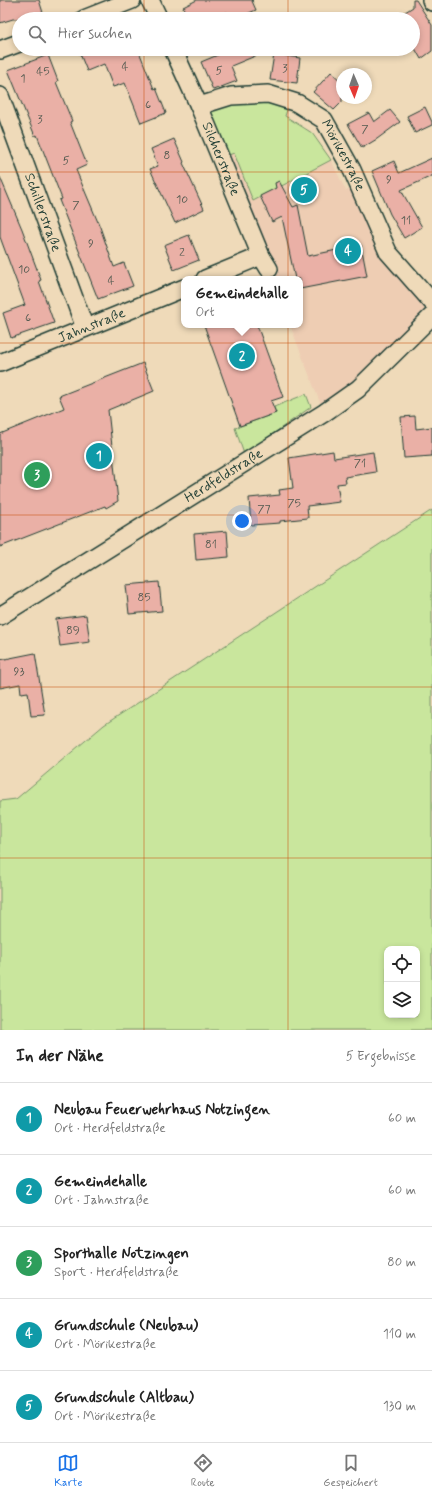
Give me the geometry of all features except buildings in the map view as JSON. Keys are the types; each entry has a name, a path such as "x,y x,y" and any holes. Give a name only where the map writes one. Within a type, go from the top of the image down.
{"street":[{"path":"102,12 132,0"},
{"path":"150,0 156,12"},
{"path":"0,50 12,46"},
{"name":"Silcherstraße","path":"176,56 265,262 216,276"},
{"name":"Mörikestraße","path":"199,106 231,96 268,94 297,103 324,120 352,170 388,252 432,302"},
{"name":"Schillerstraße","path":"0,96 85,328"},
{"name":"Jahnstraße","path":"0,363 181,289"},
{"name":"Herdfeldstraße","path":"0,616 322,409 358,389 432,316"}],"shaded area":[{"path":"290,101 285,116 312,133 331,160 346,191 358,184 388,252 432,302 432,316 324,413 291,328 303,328 303,276 270,276 199,106"}],"green space":[{"path":"290,101 285,116 312,133 331,160 253,201 234,153 221,158 199,106"},
{"path":"306,394 311,407 244,454 235,428 276,413 274,407"},
{"path":"432,510 432,1030 0,1030 0,801 16,799 104,725"}],"place":[{"name":"Grundschule (Altbau)","path":"304,190"},
{"name":"Grundschule (Neubau)","path":"348,251"},
{"name":"Gemeindehalle","path":"242,356"},
{"name":"Neubau Feuerwehrhaus Notzingen","path":"99,456"},
{"name":"Sporthalle Notzingen","path":"37,475"}]}
